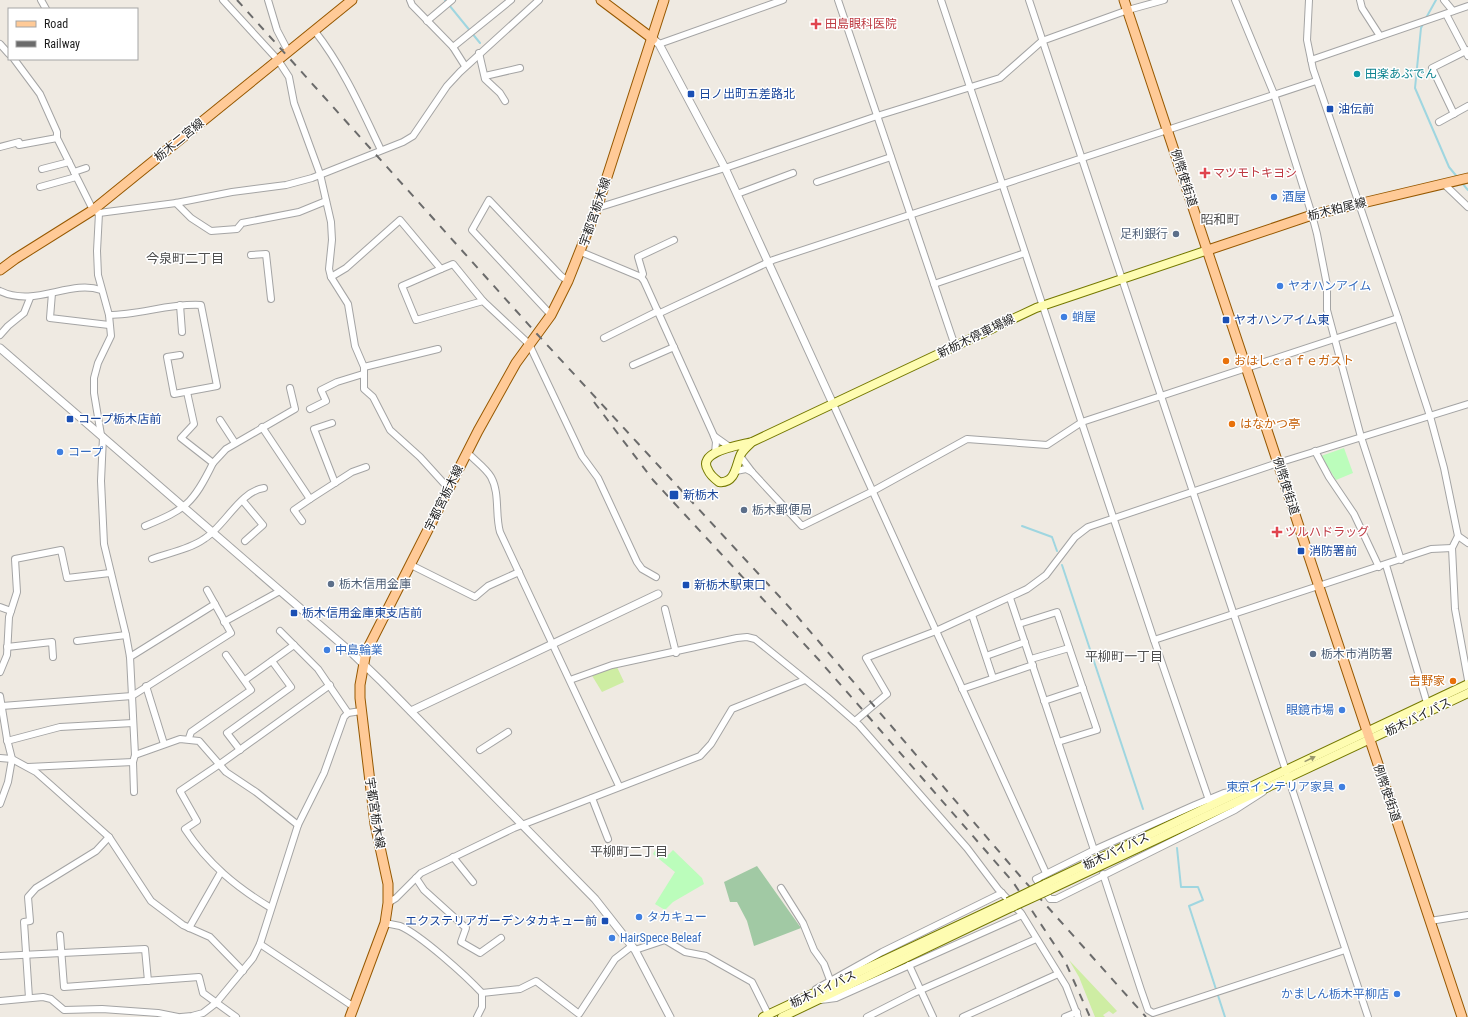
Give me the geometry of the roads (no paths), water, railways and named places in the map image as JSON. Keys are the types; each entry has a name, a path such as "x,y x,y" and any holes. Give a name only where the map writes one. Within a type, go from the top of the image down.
{"main road":[{"name":"栃木二宮線","path":"0,270 15,259 96,211 288,51 352,0"},
{"path":"601,0 656,42"},
{"name":"宇都宮栃木線","path":"350,1017 385,923 388,903 388,884 373,809 362,711 360,685 366,652 467,452 516,363 551,315 568,281 581,252 656,42 664,0"},
{"name":"例幣使街道","path":"1124,0 1248,368 1368,736 1462,1017"},
{"name":"栃木粕尾線","path":"1208,250 1312,215 1468,178"},
{"name":"新栃木停車場線","path":"715,453 752,442 1043,305 1208,250"},
{"path":"715,453 709,458 706,467 716,480 722,482 736,471 740,456 744,449 752,442"},
{"name":"栃木バイパス","path":"1368,736 1427,703 1468,684"},
{"name":"栃木バイパス","path":"1047,887 1210,802 1288,774 1368,736 1468,693"},
{"name":"栃木バイパス","path":"782,1017 1047,887 1268,787 1288,774"},
{"name":"栃木バイパス","path":"765,1016 1010,905"}],"street":[{"path":"223,0 278,60 288,77 294,104 320,174 331,222 332,240 329,268 331,277 348,304 355,346 364,367 364,389 373,397 383,420 390,430 420,457 449,489"},
{"path":"268,0 277,30 288,51"},
{"path":"410,0 412,5 454,47 465,66"},
{"path":"427,20 452,0"},
{"path":"454,47 510,0"},
{"path":"96,211 176,203 232,192 286,185 320,174 413,136 447,86 465,66 538,0"},
{"path":"783,0 656,42 725,168 1046,873"},
{"path":"838,0 955,346"},
{"path":"941,0 1154,640 1210,802 1176,814 1094,850 1036,879 1053,900 1235,810 1255,798 1268,787"},
{"path":"1029,0 1194,490 1368,1017"},
{"path":"597,208 725,168 877,116 1000,78 1042,41 1128,10 1164,0"},
{"path":"1235,0 1274,94 1312,215 1327,286 1327,310 1360,437 1401,560"},
{"path":"1309,0 1307,24 1311,60 1316,81 1398,318 1430,416 1446,475 1458,536 1452,548 1455,609 1468,680"},
{"path":"1360,0 1362,8 1380,36"},
{"path":"1444,0 1453,11"},
{"path":"1311,60 1468,6"},
{"path":"1446,14 1467,53 1432,68 1454,114"},
{"path":"314,30 347,78 381,150"},
{"path":"0,44 8,53"},
{"path":"479,53 486,79 500,93 504,101"},
{"path":"15,60 40,94 57,132 57,138 75,175 96,211 98,275 109,315 111,336 109,343 98,363 94,378 94,393 102,436 101,481 104,544 130,657 134,792"},
{"path":"485,76 520,68"},
{"path":"604,338 768,262 1316,81"},
{"path":"1439,122 1467,109"},
{"path":"0,147 19,142 19,145 57,138"},
{"path":"817,182 891,157"},
{"path":"42,169 69,162"},
{"path":"40,187 75,175 86,168"},
{"path":"737,194 793,173"},
{"path":"1444,184 1468,207"},
{"path":"551,315 472,230 489,200 568,281"},
{"path":"176,203 191,218 211,231 238,229 242,223 299,212 326,201"},
{"path":"331,277 346,268 400,220 441,269"},
{"path":"641,278 643,274 638,257 674,240"},
{"path":"581,252 641,278 659,312 714,436 716,442 715,453"},
{"path":"934,284 1025,253"},
{"path":"251,255 266,254 271,299"},
{"path":"484,301 416,320 402,286 453,264 484,301 529,344 582,456 598,478 637,562 645,571 656,577"},
{"path":"0,291 30,298 86,288 101,290"},
{"path":"52,293 50,318 110,325"},
{"path":"0,335 8,326 24,313 30,298"},
{"path":"109,315 128,315 180,305 201,306 217,386 174,394 167,357 180,355"},
{"path":"180,305 182,332"},
{"path":"740,456 752,472 802,526 873,491 967,439 1047,446 1082,422 1398,318"},
{"path":"633,365 674,347"},
{"path":"0,348 364,665 411,711 580,881 633,948 670,1017"},
{"path":"364,367 438,348"},
{"path":"310,409 326,401 321,390 337,382 363,374"},
{"path":"145,526 174,514 183,508 200,489 213,463 226,449 295,409 290,388"},
{"path":"187,392 194,424 181,438 213,463"},
{"path":"855,722 887,694 866,658 936,631 1010,598 1035,585 1046,575 1079,532 1093,524 1278,463 1468,404"},
{"path":"220,420 235,443"},
{"path":"332,423 314,429 335,483"},
{"path":"262,427 310,499"},
{"path":"714,436 731,448"},
{"path":"467,452 490,476 493,482 495,488 497,520 500,532 619,786"},
{"path":"1315,452 1329,477 1354,514 1379,567"},
{"path":"302,521 294,510 352,472 366,467"},
{"path":"736,471 746,469 752,472"},
{"path":"152,558 204,540 213,533 243,501 258,489 264,488"},
{"path":"243,501 263,525 244,541"},
{"path":"1458,536 1468,543"},
{"path":"1154,640 1431,549 1452,548"},
{"path":"0,672 7,655 11,611 17,592 15,559 61,550 66,578 110,573"},
{"path":"411,565 475,597 488,586 520,572"},
{"path":"1386,565 1427,703"},
{"path":"2,706 132,696 231,633 214,604 208,590"},
{"path":"224,622 280,591"},
{"path":"411,711 658,594"},
{"path":"1010,598 1094,850"},
{"path":"130,657 214,604"},
{"path":"0,607 11,611"},
{"path":"665,609 676,653"},
{"path":"1019,624 1057,612 1097,730 1058,742"},
{"path":"972,615 993,678"},
{"path":"280,631 318,669 348,713"},
{"path":"77,641 126,635"},
{"path":"570,680 612,665 676,653 747,637 755,639 855,722 967,848 1002,893 1022,915 1071,997 1078,1015 1065,1017"},
{"path":"7,647 52,642 53,657"},
{"path":"986,656 1025,642"},
{"path":"245,680 294,645"},
{"path":"757,650 762,645"},
{"path":"962,689 1069,648"},
{"path":"190,738 191,732 251,690 226,655"},
{"path":"240,750 228,732 291,688 272,661"},
{"path":"388,903 396,898 416,878 453,857 522,824 700,756 711,744 732,709 805,680"},
{"path":"146,686 164,744"},
{"path":"271,908 241,889 199,850 185,829 197,821 180,791 330,686"},
{"path":"1044,701 1083,688"},
{"path":"0,696 2,706 2,724 12,759 8,782 0,804"},
{"path":"0,1001 43,996 51,999 64,1010 102,1010 180,1017 203,1015 216,1003 243,971 260,944 298,825 324,773 344,717 348,713 362,711"},
{"path":"7,741 60,727 133,723"},
{"path":"480,750 508,732"},
{"path":"28,768 134,759 180,738 190,738 202,744 226,772 256,792 298,825"},
{"path":"0,758 12,759 36,772 108,837 145,894 165,913 189,928 210,937 243,971"},
{"path":"592,798 608,839"},
{"path":"30,998 25,955 24,922 30,922 28,897 36,888 96,851 108,837"},
{"path":"453,857 473,882"},
{"path":"189,928 221,872"},
{"path":"1103,874 1148,1010 1155,1015 1345,950"},
{"path":"416,878 424,890 466,928 461,942 480,953 500,938"},
{"path":"781,888 803,924 812,946 824,964 830,980"},
{"path":"807,996 830,980 882,952 1002,893"},
{"path":"815,1001 836,998 1022,915"},
{"path":"1430,921 1468,915"},
{"path":"385,923 400,926 423,941 472,982 482,993 482,1007 477,1017"},
{"path":"60,935 64,987 199,977 203,992 236,1017"},
{"path":"867,1017 921,990 1036,938"},
{"path":"482,993 520,989 536,981 579,1014 615,959 633,948 665,940 685,952 706,956 752,982 765,1016"},
{"path":"260,944 354,1007"},
{"path":"0,956 145,949 148,981"},
{"path":"909,965 933,1017"},
{"path":"963,1017 1058,974"}],"waterway":[{"path":"445,0 480,43"},
{"path":"1426,18 1436,0"},
{"path":"1423,24 1421,28 1415,88 1449,167 1458,178"},
{"path":"1462,183 1468,190"},
{"path":"1022,526 1052,537 1057,551"},
{"path":"1062,565 1143,809"},
{"path":"1177,848 1181,887 1198,887 1203,900 1189,906 1225,1017"}],"railway":[{"path":"237,0 537,334 790,608 1020,876 1146,1017"},
{"path":"594,402 653,480 819,660 1013,882 1064,959 1090,1017"}],"place":[{"name":"田島眼科医院","path":"816,24"},
{"name":"田楽あぶでん","path":"1357,74"},
{"name":"日ノ出町五差路北","path":"691,94"},
{"name":"油伝前","path":"1330,109"},
{"name":"マツモトキヨシ","path":"1205,173"},
{"name":"酒屋","path":"1274,197"},
{"name":"足利銀行","path":"1176,234"},
{"name":"ヤオハンアイム","path":"1280,286"},
{"name":"蛸屋","path":"1064,317"},
{"name":"ヤオハンアイム東","path":"1226,320"},
{"name":"おはしｃａｆｅガスト","path":"1226,361"},
{"name":"コープ栃木店前","path":"70,419"},
{"name":"はなかつ亭","path":"1232,424"},
{"name":"コープ","path":"60,452"},
{"name":"新栃木","path":"674,495"},
{"name":"栃木郵便局","path":"744,510"},
{"name":"ツルハドラッグ","path":"1277,532"},
{"name":"消防署前","path":"1301,551"},
{"name":"栃木信用金庫","path":"331,584"},
{"name":"新栃木駅東口","path":"686,585"},
{"name":"栃木信用金庫東支店前","path":"294,613"},
{"name":"中島輪業","path":"327,650"},
{"name":"栃木市消防署","path":"1313,654"},
{"name":"吉野家","path":"1453,681"},
{"name":"眼鏡市場","path":"1342,710"},
{"name":"東京インテリア家具","path":"1342,787"},
{"name":"タカキュー","path":"639,917"},
{"name":"エクステリアガーデンタカキュー前","path":"605,921"},
{"name":"HairSpece Beleaf","path":"612,938"},
{"name":"かましん栃木平柳店","path":"1397,994"}],"district":[{"name":"昭和町","path":"1220,219"},
{"name":"今泉町二丁目","path":"185,258"},
{"name":"平柳町一丁目","path":"1124,656"},
{"name":"平柳町二丁目","path":"629,851"}]}
